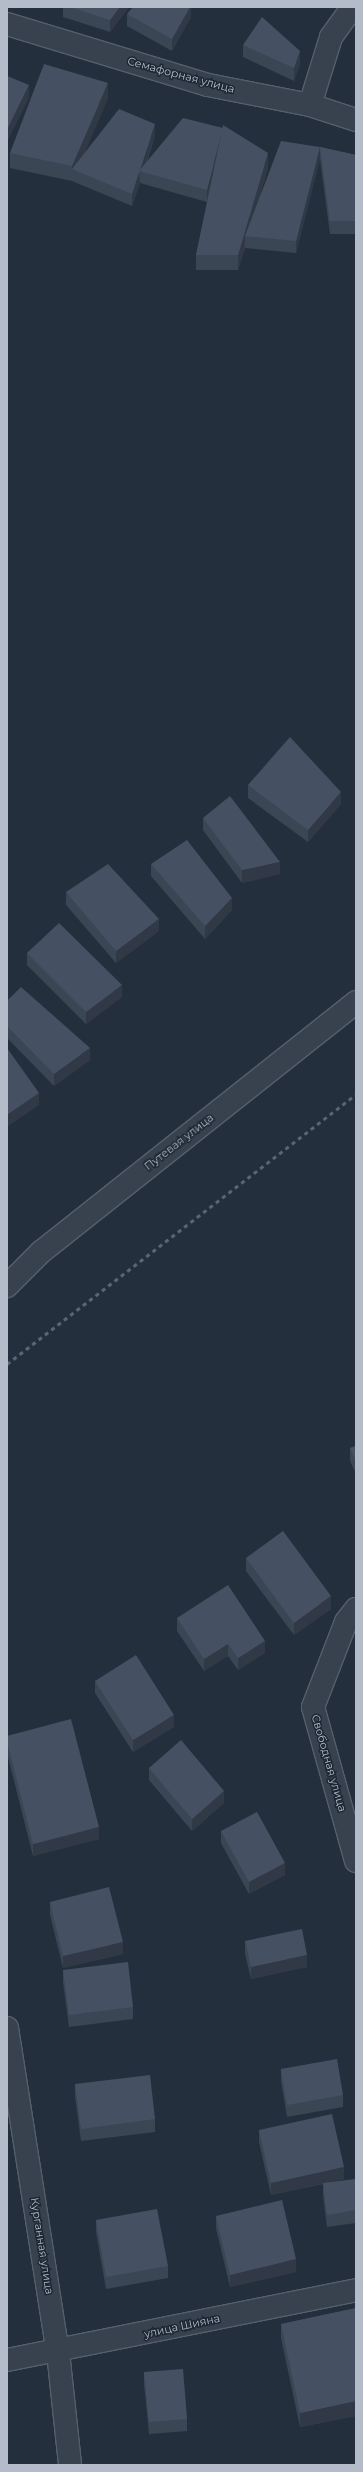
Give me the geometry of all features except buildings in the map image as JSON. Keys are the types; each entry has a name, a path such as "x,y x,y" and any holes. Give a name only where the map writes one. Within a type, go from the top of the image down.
{"street":[{"path":"310,105 331,37 353,7"},
{"name":"Семафорная улица","path":"7,24 208,85 310,105 356,120"},
{"name":"Путевая улица","path":"7,1286 41,1252 356,1002"},
{"name":"Свободная улица","path":"351,1616 313,1707 356,1861"},
{"name":"Курганная улица","path":"7,2028 58,2352 70,2465"},
{"name":"улица Шияна","path":"7,2360 58,2352 356,2290"}],"railway":[{"path":"7,1364 356,1094"}]}
